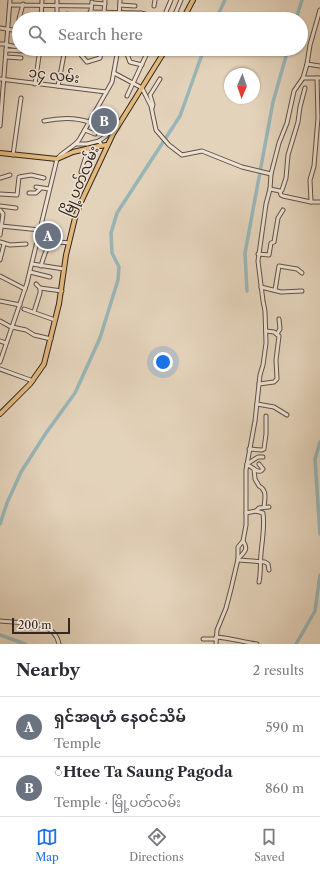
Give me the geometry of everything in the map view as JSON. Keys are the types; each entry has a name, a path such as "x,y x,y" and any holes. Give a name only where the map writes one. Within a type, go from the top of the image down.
{"main road":[{"path":"187,12 193,0"},
{"name":"မြို့ပတ်လမ်း","path":"0,414 33,381 44,364 62,291 69,242 81,202 107,145 162,56"},
{"path":"0,153 57,159 72,152 107,145"}],"street":[{"path":"0,126 9,29 10,0"},
{"path":"20,0 22,5 21,12"},
{"path":"37,0 37,5"},
{"path":"42,0 42,12"},
{"path":"47,0 47,5"},
{"path":"56,12 57,0"},
{"path":"67,0 67,5"},
{"path":"76,0 77,5"},
{"path":"77,5 79,0"},
{"path":"120,0 120,12"},
{"path":"154,6 155,0"},
{"path":"166,12 171,0"},
{"path":"176,12 182,0"},
{"path":"10,5 22,5 29,2 37,5 77,5 105,2 104,12"},
{"path":"90,12 92,3"},
{"path":"120,5 135,6"},
{"path":"216,644 218,628 226,608 238,560 238,547 243,541 246,525 246,470 258,404 259,384 266,345 265,311 258,254 266,204 270,190 271,174 280,138 290,114 294,92 303,78 310,45 318,24 320,10"},
{"path":"0,28 12,29"},
{"path":"0,44 12,46"},
{"path":"6,51 12,52"},
{"path":"35,84 39,56"},
{"path":"58,86 64,56"},
{"path":"82,56 87,62 100,58 100,56"},
{"path":"0,362 30,272 57,159 76,144 85,130 112,82 117,56"},
{"path":"128,56 130,62 142,65"},
{"path":"127,96 146,56"},
{"path":"6,57 21,58"},
{"path":"307,64 320,66"},
{"path":"114,74 142,88 152,108"},
{"path":"303,78 318,78 318,118 314,166 310,180 311,202"},
{"path":"160,79 150,95 153,105 152,108 156,130 162,140"},
{"name":"၁၄ လမ်း","path":"0,80 106,92"},
{"path":"280,192 282,191 286,178 288,155 298,122 305,88"},
{"path":"13,155 20,98"},
{"path":"150,104 154,129 168,146 183,156 205,152 242,167 271,174"},
{"path":"44,121 55,118 83,120 89,122"},
{"path":"76,144 99,142 106,136 116,118"},
{"path":"85,130 95,134"},
{"path":"99,142 102,146"},
{"path":"80,172 88,153 88,148"},
{"path":"0,178 10,175"},
{"path":"0,194 17,195 19,177 31,175 44,178"},
{"path":"36,187 50,189"},
{"path":"29,193 36,193 41,188"},
{"path":"270,190 280,192 283,196 311,202 320,202"},
{"path":"0,206 16,208"},
{"path":"0,210 3,214 0,235"},
{"path":"258,254 269,255 271,243 274,242 278,218 283,210"},
{"path":"1,224 40,230"},
{"path":"0,242 4,244 26,244"},
{"path":"41,266 48,246 54,243 69,242"},
{"path":"0,260 4,244"},
{"path":"32,264 64,269"},
{"path":"275,290 279,266 296,269 302,273"},
{"path":"30,272 50,277"},
{"path":"0,276 25,288"},
{"path":"36,284 40,288 62,291"},
{"path":"261,287 280,292 302,291"},
{"path":"34,312 40,293 40,288"},
{"path":"0,301 20,305"},
{"path":"24,309 55,320"},
{"path":"277,334 280,329 279,318"},
{"path":"0,326 1,322 12,327 26,330 34,335 51,339"},
{"path":"259,384 276,381 276,360 280,336 266,331"},
{"path":"0,341 6,343"},
{"path":"0,369 33,381"},
{"path":"258,404 274,407 287,415"},
{"path":"262,421 266,416"},
{"path":"255,420 262,421"},
{"path":"249,449 264,449 266,434 262,421"},
{"path":"247,464 258,457"},
{"path":"248,458 263,457"},
{"path":"247,464 258,472 263,470 259,464"},
{"path":"254,469 255,479 265,492 264,506"},
{"path":"246,513 256,511 264,506 269,507"},
{"path":"256,511 263,513 264,517 264,533 261,547 259,582"},
{"path":"238,560 246,552 243,541"},
{"path":"238,560 261,561 267,563 269,570"},
{"path":"0,621 34,624 45,627 55,634 59,644"},
{"path":"203,639 228,638 257,644"}],"waterway":[{"path":"219,12 225,0"},
{"path":"298,12 302,0"},
{"path":"0,524 7,503 21,472 46,433 75,393 100,338 118,280 119,267 112,253 111,233 117,213 180,116 201,56"},
{"path":"247,291 245,253 273,102 286,56"},
{"path":"320,442 315,459 320,534"},
{"path":"296,644 315,611 320,575"},
{"path":"0,635 25,644"}],"place":[{"name":"ံHtee Ta Saung Pagoda","path":"104,121"},
{"name":"ရှင်အရဟံ နေဝင်သိမ်","path":"48,236"}]}
